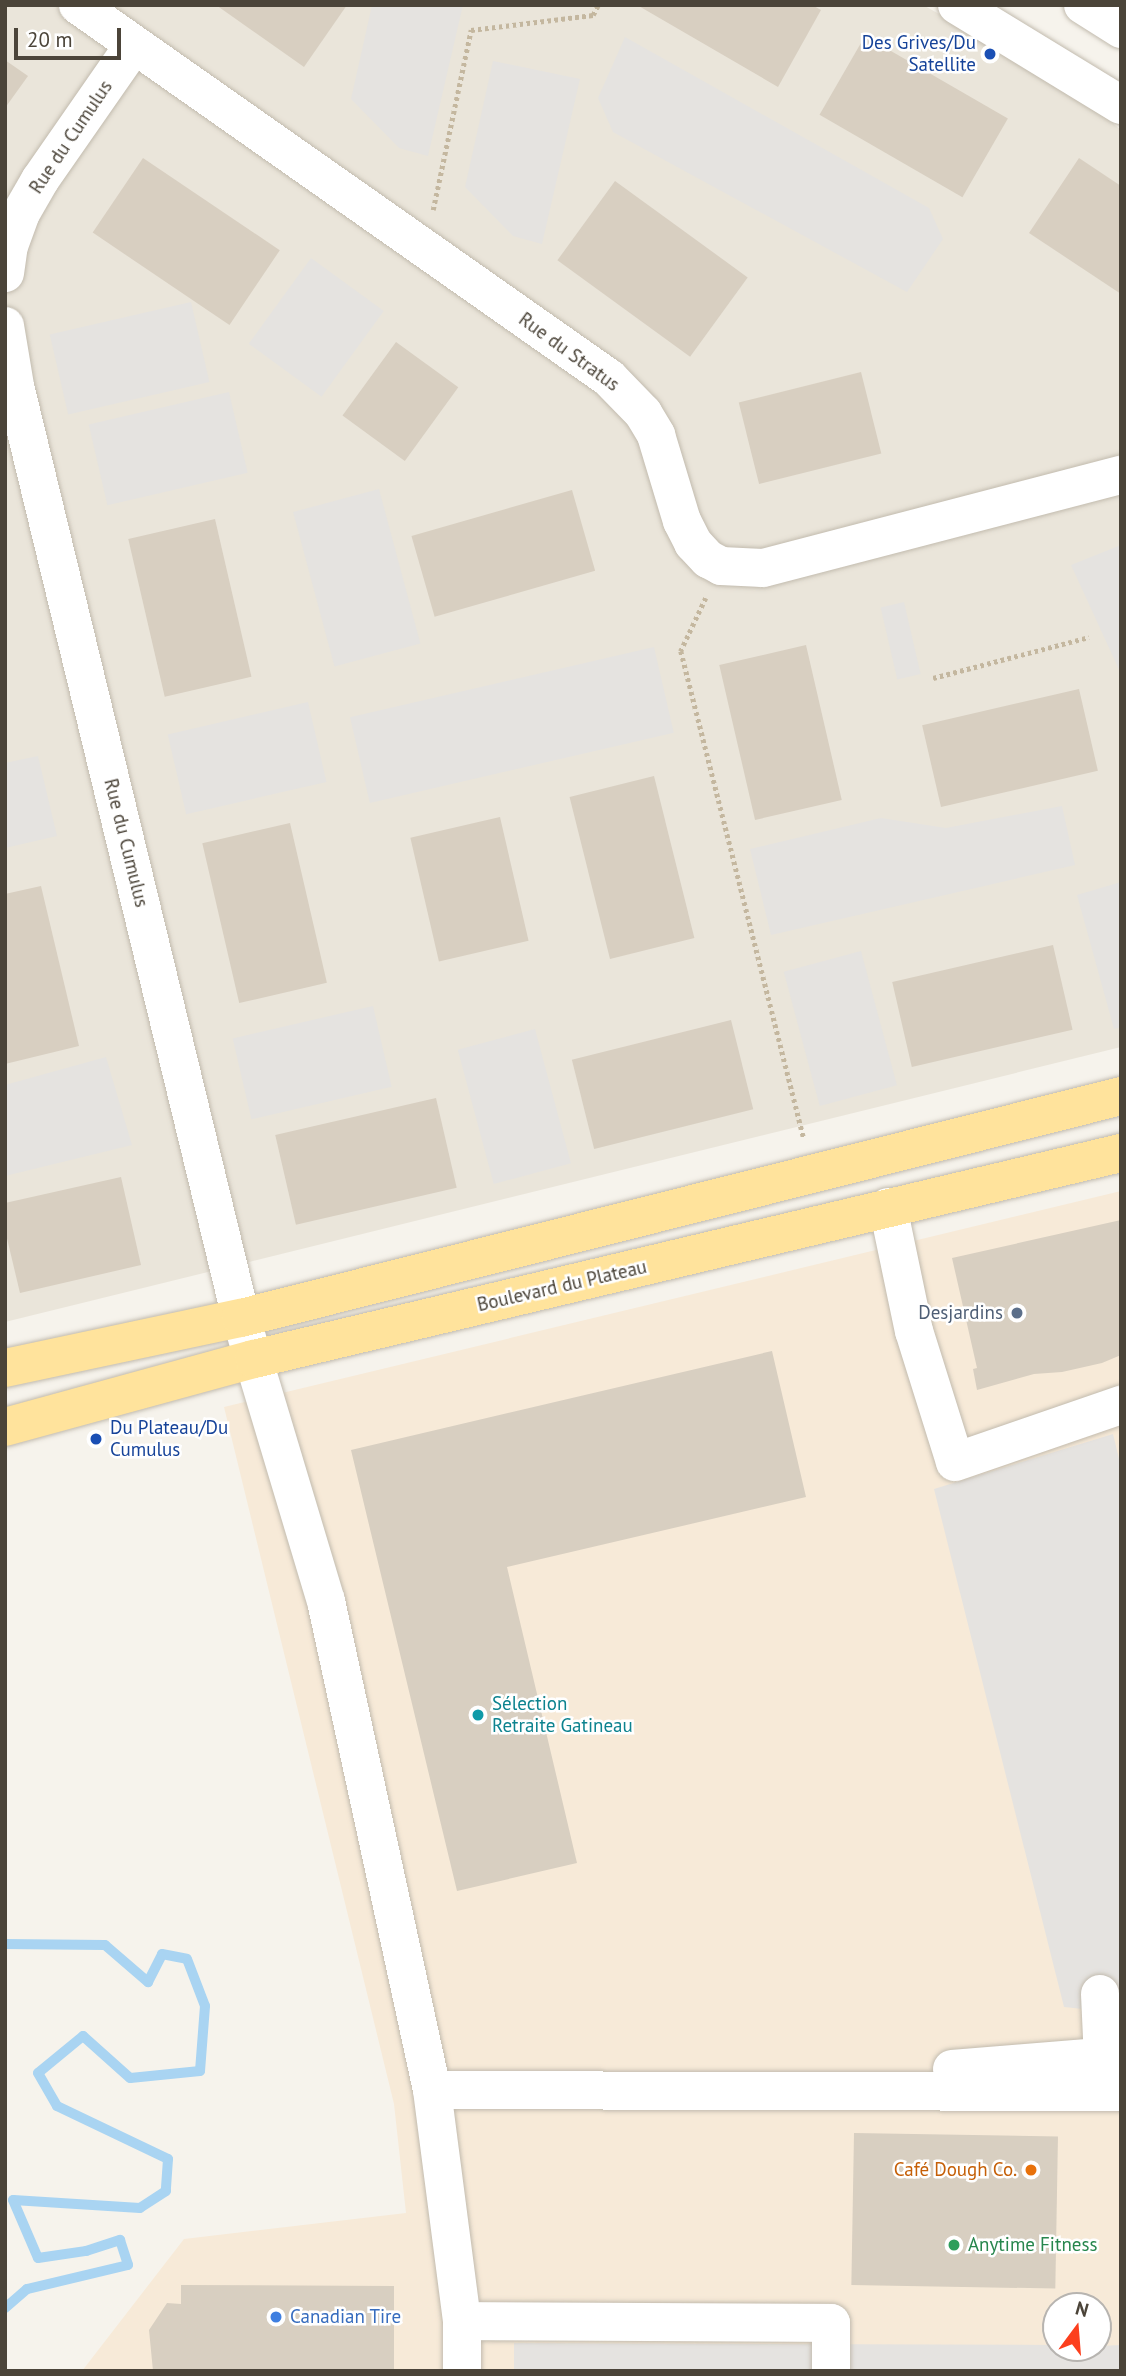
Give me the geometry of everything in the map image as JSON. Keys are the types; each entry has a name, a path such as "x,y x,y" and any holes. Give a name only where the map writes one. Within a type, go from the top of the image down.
{"main road":[{"path":"5,1367 242,1318 1121,1096"},
{"name":"Boulevard du Plateau","path":"5,1427 254,1359 1121,1153"}],"street":[{"name":"Rue du Stratus","path":"78,5 609,377 628,394 656,435 682,522 693,543 708,559 721,566"},
{"path":"957,5 1121,105"},
{"path":"1083,5 1121,29"},
{"name":"Rue du Cumulus","path":"5,273 9,246 21,213 40,180 133,46"},
{"name":"Rue du Cumulus","path":"5,326 15,386 242,1318 326,1601 432,2090 462,2321 463,2371"},
{"path":"721,566 763,568 1121,475"},
{"path":"888,1207 914,1331 955,1462 1121,1405"},
{"path":"432,2090 831,2090 942,2069 1112,2074 1100,1994"},
{"path":"462,2321 831,2323 831,2371"}],"path":[{"path":"424,249 471,30 593,15 598,5"},
{"path":"721,566 681,651 801,1134 822,1173"},
{"path":"933,678 1089,637"}],"shaded area":[{"path":"5,5 923,5 1066,85 1121,130 1121,1047 5,1322"},
{"path":"372,5 463,5 428,156 399,148 351,99"},
{"path":"625,37 929,208 943,239 907,292 613,132 598,98"},
{"path":"493,61 580,79 542,244 513,236 465,187"},
{"path":"311,258 384,311 322,397 249,344"},
{"path":"191,302 209,382 68,415 50,335"},
{"path":"229,392 248,473 107,505 89,424"},
{"path":"379,489 420,644 334,667 293,512"},
{"path":"1121,545 1121,674 1071,565"},
{"path":"904,602 921,674 897,680 881,607"},
{"path":"654,647 674,733 370,803 350,717"},
{"path":"308,702 326,782 186,814 168,734"},
{"path":"38,756 57,836 5,848 5,763"},
{"path":"1062,806 1075,865 771,935 750,849 881,818 946,828"},
{"path":"1121,882 1121,1027 1114,1029 1077,895"},
{"path":"861,951 897,1085 820,1106 784,972"},
{"path":"373,1006 392,1087 251,1119 233,1038"},
{"path":"535,1029 571,1163 494,1184 458,1050"},
{"path":"106,1057 132,1145 5,1176 5,1085"},
{"path":"1121,1191 1121,2371 82,2371 184,2239 406,2213 394,2104 224,1407"},
{"path":"1113,1434 1121,1467 1121,2013 1064,2007 934,1489"},
{"path":"514,2343 1042,2345 1042,2362 1112,2362 1112,2345 1121,2345 1121,2371 514,2371"}],"building":[{"path":"216,5 347,5 304,67"},
{"path":"637,5 812,5 821,10 778,87"},
{"path":"865,36 1008,118 962,197 820,115"},
{"path":"5,60 28,76 5,108"},
{"path":"143,158 280,250 229,325 93,233"},
{"path":"1079,158 1121,186 1121,294 1029,233"},
{"path":"615,181 748,277 690,357 557,260"},
{"path":"396,342 458,387 405,461 343,416"},
{"path":"861,372 881,454 759,484 739,402"},
{"path":"572,490 595,571 435,617 411,536"},
{"path":"215,519 251,677 165,697 128,539"},
{"path":"806,645 842,800 755,820 719,665"},
{"path":"1079,689 1098,771 941,807 922,725"},
{"path":"654,776 694,938 610,959 570,797"},
{"path":"500,817 529,941 439,961 410,838"},
{"path":"290,823 327,983 239,1003 202,843"},
{"path":"41,886 79,1046 5,1064 5,894"},
{"path":"1053,945 1073,1030 912,1067 892,982"},
{"path":"731,1020 753,1109 594,1149 572,1060"},
{"path":"436,1098 457,1188 296,1225 275,1135"},
{"path":"121,1177 141,1265 20,1293 5,1230 5,1203"},
{"name":"Desjardins","path":"1121,1220 1121,1355 1102,1363 1062,1372 1034,1374 977,1390 973,1369 977,1368 952,1258"},
{"name":"Sélection Retraite Gatineau","path":"772,1351 806,1497 507,1567 577,1863 457,1891 351,1450"},
{"name":"Anytime Fitness","path":"854,2133 1058,2137 1055,2289 851,2285"},
{"name":"Canadian Tire","path":"181,2285 394,2286 394,2371 153,2371 149,2330 167,2303 181,2304"}],"waterway":[{"path":"5,1944 105,1945 148,1982 162,1954 187,1959 205,2006 200,2071 130,2078 83,2036 38,2073 57,2106 168,2159 166,2191 140,2208 13,2200 38,2258 86,2251 120,2240 128,2265 27,2289 5,2308"}],"place":[{"name":"Des Grives/Du Satellite","path":"990,54"},
{"name":"Desjardins","path":"1017,1313"},
{"name":"Du Plateau/Du Cumulus","path":"96,1439"},
{"name":"Sélection Retraite Gatineau","path":"478,1715"},
{"name":"Café Dough Co.","path":"1031,2170"},
{"name":"Anytime Fitness","path":"954,2245"},
{"name":"Canadian Tire","path":"276,2317"}]}
